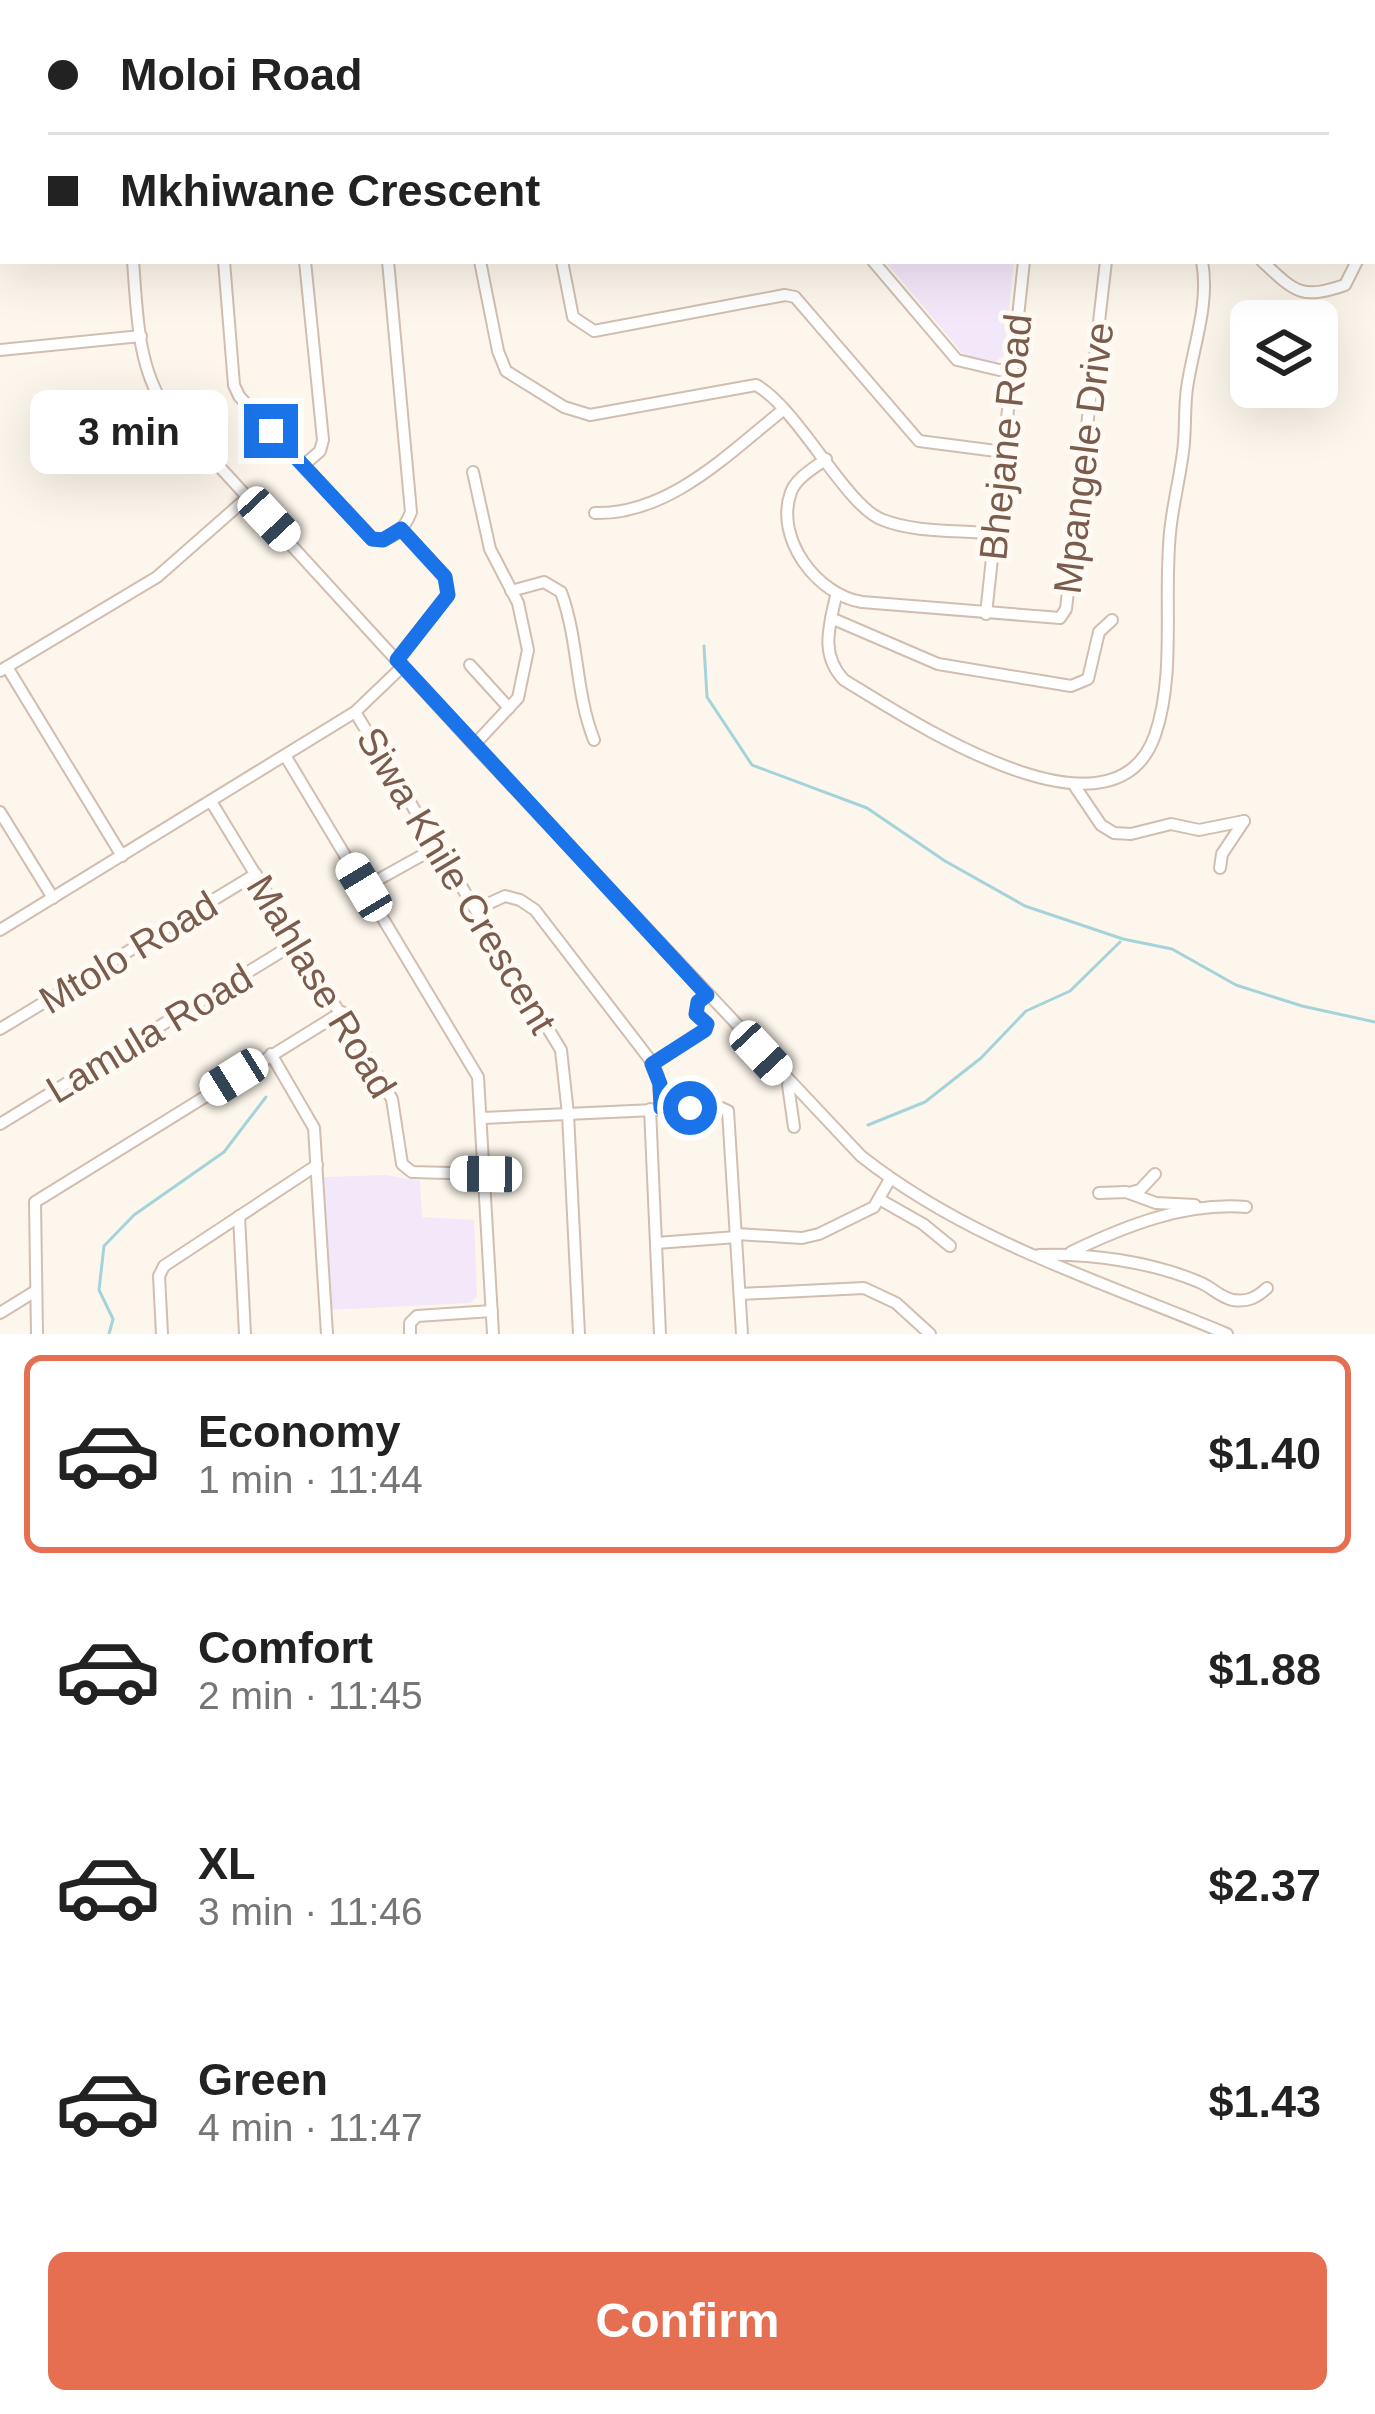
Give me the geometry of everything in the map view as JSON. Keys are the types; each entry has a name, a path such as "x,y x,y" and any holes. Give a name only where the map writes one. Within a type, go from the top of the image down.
{"street":[{"path":"134,264 154,392 474,745 861,1156 960,1223 1029,1256 1227,1334"},
{"path":"224,264 236,389 372,539 383,540 401,529 410,517 411,503 388,264"},
{"path":"304,466 320,451 323,440 305,264"},
{"path":"482,264 506,371 564,407 590,415 748,385 764,389 871,514 883,520 995,534"},
{"path":"563,264 573,317 594,331 785,295 795,297 919,440 1004,452"},
{"path":"876,264 957,359 1012,373"},
{"name":"Bhejane Road","path":"986,614 1024,264"},
{"name":"Mpangele Drive","path":"836,596 1060,618 1066,609 1106,264"},
{"path":"826,459 795,484 787,514 791,542 836,596 830,658 844,680 946,743 1074,785 1115,779 1145,755 1155,735 1168,638 1171,529 1186,392 1201,319 1202,264"},
{"path":"1265,264 1295,290 1316,295 1345,285 1356,264"},
{"path":"0,350 142,336"},
{"path":"595,513 628,512 652,503 722,460 783,410"},
{"path":"473,472 490,549 522,614 528,650 522,686 509,708 474,745"},
{"path":"122,856 3,669 157,577 248,496"},
{"path":"0,930 355,712 400,663 448,595 445,577 401,529"},
{"path":"512,591 544,582 561,592 576,643 580,695 594,740"},
{"path":"831,618 938,664 1071,686 1088,679 1100,632 1112,620"},
{"path":"470,665 509,708"},
{"name":"Siwa Khile Crescent","path":"355,712 561,1050 579,1334"},
{"path":"286,757 474,1067 483,1118 494,1334"},
{"path":"1074,785 1101,825 1114,833 1131,834 1171,824 1199,830 1243,820 1243,827 1222,854 1220,868"},
{"name":"Mahlase Road","path":"212,803 392,1099 402,1164 406,1169 486,1174"},
{"path":"0,812 53,898"},
{"path":"364,887 437,847"},
{"name":"Mtolo Road","path":"0,1029 256,874"},
{"path":"477,909 505,896 535,910 652,1064 660,1084 655,1109 660,1334"},
{"name":"Lamula Road","path":"0,1124 297,943"},
{"path":"652,1064 705,1030 707,1024 696,1014 698,1002 707,995"},
{"path":"37,1334 35,1202 341,1012"},
{"path":"271,1054 311,1119 327,1334"},
{"path":"788,1082 794,1127"},
{"path":"483,1118 719,1107 728,1111 742,1334"},
{"path":"162,1334 159,1276 164,1266 317,1165"},
{"path":"1099,1193 1140,1190 1155,1174"},
{"path":"656,1243 737,1235 810,1237 874,1207 890,1179"},
{"path":"1129,1193 1156,1203 1246,1207"},
{"path":"879,1199 950,1246"},
{"path":"1068,1254 1113,1231 1204,1206"},
{"path":"239,1216 244,1334"},
{"path":"1029,1256 1068,1254 1187,1278 1231,1300 1252,1299 1268,1288"},
{"path":"740,1294 864,1288 896,1303 930,1334"},
{"path":"0,1313 34,1292"},
{"path":"410,1334 410,1323 417,1316 492,1311"}],"shaded area":[{"path":"888,264 1014,264 1004,355 995,362 964,355"},
{"path":"386,1175 420,1181 422,1217 474,1220 477,1296 470,1303 328,1310 324,1177"}],"waterway":[{"path":"704,646 707,697 752,765 867,808 945,861 1025,906 1123,939 1172,949 1236,985 1375,1022"},
{"path":"868,1125 925,1102 981,1058 1026,1011 1070,991 1120,942"},
{"path":"109,1334 113,1319 99,1290 104,1246 134,1215 224,1152 266,1097"}],"route":[{"path":"271,431 372,539 390,538 401,529 441,572 448,595 397,660 707,995 698,1002 696,1014 707,1024 705,1030 652,1064 660,1084 661,1108 690,1108"}]}
